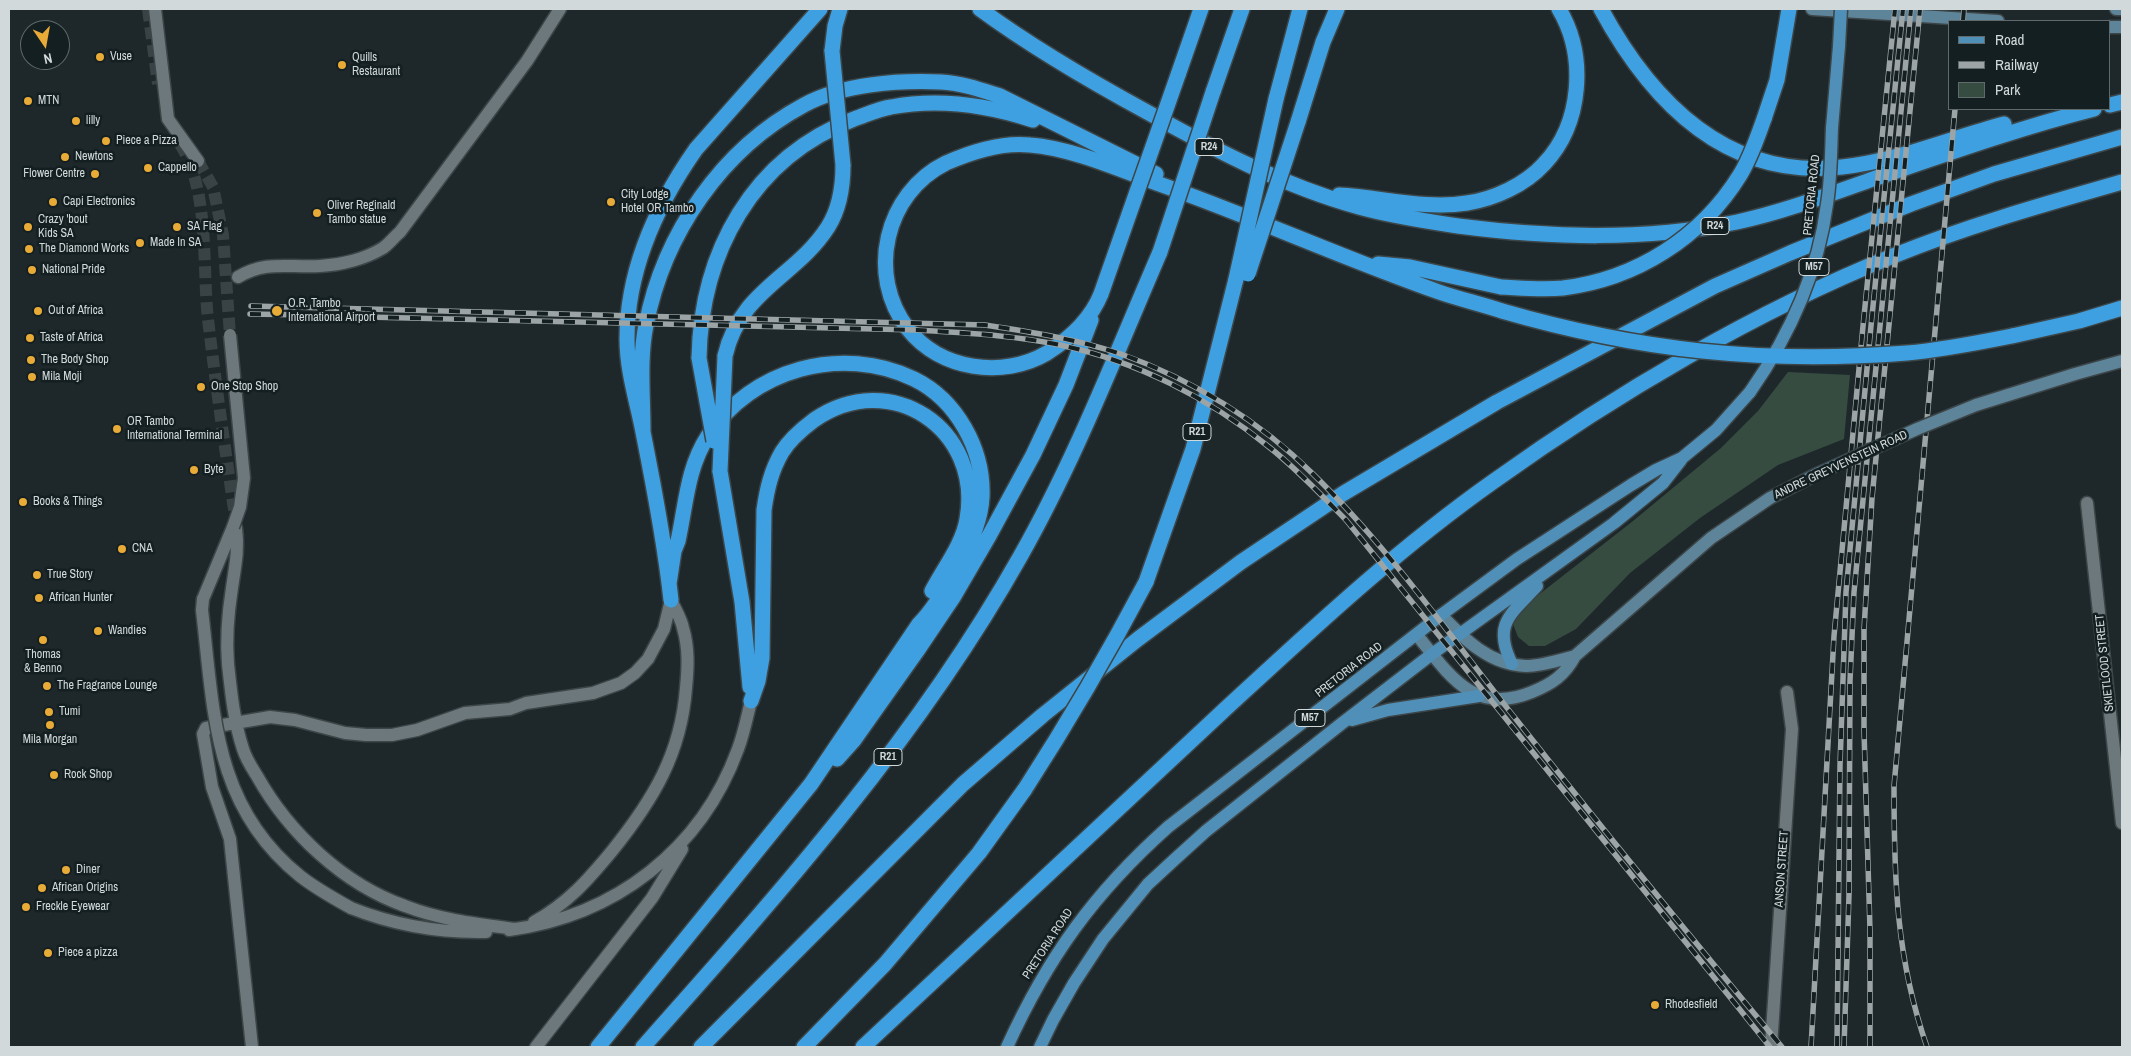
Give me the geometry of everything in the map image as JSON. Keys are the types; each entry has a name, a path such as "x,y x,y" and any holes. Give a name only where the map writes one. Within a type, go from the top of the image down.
{"highway":[{"path":"671,600 643,431 632,387 627,340 632,283 646,239 670,188 696,149 820,9"},
{"path":"720,471 725,356 735,326 748,307 766,287 799,260 829,226 839,203 844,165 832,51 835,26 840,9"},
{"name":"R24","path":"980,9 1029,43 1101,87 1222,154 1291,183 1355,206 1391,216 1481,229 1600,236 1648,235 1689,231 1782,210 2009,132 2090,110"},
{"path":"811,784 849,746 954,596 1033,455 1066,385 1099,299 1201,9"},
{"name":"R21","path":"643,1047 830,833 904,736 958,659 1020,556 1083,431 1160,252 1242,9"},
{"path":"1242,276 1276,99 1300,9"},
{"path":"1242,276 1298,122 1323,42 1337,9"},
{"path":"1323,194 1427,205 1466,203 1486,199 1506,191 1544,164 1565,133 1575,100 1577,84 1574,48 1568,28 1559,9"},
{"path":"1601,9 1636,65 1668,104 1704,133 1722,144 1746,155 1774,163 1816,169 1867,163 2027,118 2071,110"},
{"path":"1367,265 1410,267 1501,287 1540,289 1584,285 1610,279 1653,260 1692,232 1725,198 1749,158 1771,104 1783,52 1789,9"},
{"path":"643,431 642,363 646,325 665,260 681,227 719,174 751,142 778,122 826,96 866,86 910,82 942,82 973,87 1000,96 1218,205"},
{"path":"751,701 749,658 742,602 699,358 706,292 719,251 748,199 791,154 810,140 841,124 889,107 943,103 983,106 1077,134"},
{"path":"701,1047 978,771 1043,715 1138,639 1241,562 1344,493 1496,402 1715,286 1911,204 1994,174 2122,137"},
{"path":"1099,299 1076,332 1035,360 1011,366 984,368 959,363 937,354 908,330 898,314 887,280 885,254 888,236 898,209 909,192 925,177 945,164 998,147 1030,145 1062,151 1095,161 1218,205 1440,292 1556,326 1615,339 1670,348 1761,356 1840,357 1906,353 1952,347 2079,321 2122,308"},
{"path":"863,1047 1057,864 1334,609 1415,541 1540,449 1661,373 1755,320 1827,285 1892,256 1948,236 2028,209 2122,182"},
{"name":"R21","path":"804,1047 885,964 979,853 1025,789 1106,660 1146,582 1193,449 1229,305 1236,299 1242,276"},
{"path":"598,1047 811,784 919,624 934,606 971,541 980,510 981,477 972,441 964,425 950,407 934,392 916,380 897,372 872,366 845,362 799,369 775,378 752,390 725,413 707,438 693,464 678,541 674,551 669,584"},
{"path":"751,701 758,681 762,658 764,510 768,486 783,450 794,437 826,412 848,403 880,400 896,402 919,411 931,419 946,435 965,468 969,493 967,520 957,545 924,606 919,624"}],"main road":[{"path":"1812,9 1982,20"},
{"name":"PRETORIA ROAD","path":"1040,1047 1053,1020 1098,946 1148,884 1206,831 1341,724 1432,654 1558,565 1663,483 1682,458 1716,430 1750,392 1778,351 1797,313 1821,240 1828,203 1841,9"},
{"path":"2116,9 2122,9"},
{"name":"ANDRE GREYVENSTEIN ROAD","path":"1416,635 1458,683 1479,696 1497,699 1513,698 1540,689 1561,676 1575,656 1711,538 1770,498 1817,474 1976,405 2122,361"},
{"name":"PRETORIA ROAD","path":"1007,1047 1024,1009 1059,950 1085,913 1135,856 1168,827 1441,615 1518,559 1656,470 1682,458"},
{"path":"1512,664 1506,652 1503,638 1506,622 1558,565"},
{"name":"ANDRE GREYVENSTEIN ROAD","path":"1441,615 1460,635 1476,648 1498,660 1526,666 1539,665 1575,656"},
{"path":"1341,724 1388,710 1479,696"}],"street":[{"path":"155,9 168,119 198,161"},
{"path":"238,277 253,269 267,266 340,264 364,257 383,247 400,232 527,61 560,9"},
{"path":"230,335 244,478 236,520 201,606 221,749 226,772 236,796 257,831 274,852 300,876 351,908 375,918 409,926 476,932 521,928 557,920 602,902 654,870 688,838"},
{"name":"SKIETLOOD STREET","path":"2087,503 2122,823"},
{"path":"236,528 238,553 228,626 228,662 236,722 244,751 276,806 294,828 334,865 375,893 405,906 466,923 521,928 555,909 580,889 640,815 659,785 669,763 681,727 688,667 687,644 683,626 671,600"},
{"path":"252,1047 230,839 212,787 203,734 206,728 261,717 285,718 345,733 366,736 403,734 465,713 510,709 526,703 593,693 620,683 635,673 648,659 664,629 671,600"},
{"name":"ANSON STREET","path":"1771,1047 1792,728 1787,692"},
{"path":"536,1047 652,898 688,838 710,807 738,750 751,701"}],"green space":[{"path":"1788,372 1850,375 1844,439 1778,465 1700,518 1630,573 1576,629 1545,646 1529,646 1518,637 1513,624 1523,607 1633,521 1721,448 1758,411"}],"tunnel":[{"path":"148,9 158,84"},
{"path":"180,144 190,163 200,206 208,319 236,523"},
{"path":"198,161 213,187 223,235 230,335"}],"railway":[{"path":"1811,1047 1834,636 1895,9"},
{"path":"1837,1047 1840,765 1846,592 1903,9"},
{"path":"1844,1047 1849,895 1850,681 1854,592 1911,9"},
{"path":"1870,1047 1870,930 1864,731 1864,629 1872,498 1920,9"},
{"path":"1963,20 1964,9"},
{"path":"1927,1047 1909,982 1903,950 1896,886 1894,786 1955,110"},
{"path":"251,306 985,325 1087,344 1121,354 1173,376 1223,403 1270,436 1313,474 1341,503 1420,595 1584,805 1782,1047"},
{"path":"250,314 306,315"},
{"path":"366,317 917,330 988,335 1060,345 1088,352 1144,371 1197,397 1246,429 1279,455 1346,520 1770,1047"}],"place":[{"name":"Vuse","path":"100,57"},
{"name":"Quills Restaurant","path":"342,65"},
{"name":"MTN","path":"28,101"},
{"name":"lilly","path":"76,121"},
{"name":"Piece a Pizza","path":"106,141"},
{"name":"Newtons","path":"65,157"},
{"name":"Cappello","path":"148,168"},
{"name":"Flower Centre","path":"95,174"},
{"name":"Capi Electronics","path":"53,202"},
{"name":"City Lodge Hotel OR Tambo","path":"611,202"},
{"name":"Oliver Reginald Tambo statue","path":"317,213"},
{"name":"Crazy 'bout Kids SA","path":"28,227"},
{"name":"SA Flag","path":"177,227"},
{"name":"Made In SA","path":"140,243"},
{"name":"The Diamond Works","path":"29,249"},
{"name":"National Pride","path":"32,270"},
{"name":"Out of Africa","path":"38,311"},
{"name":"O.R. Tambo International Airport","path":"277,311"},
{"name":"Taste of Africa","path":"30,338"},
{"name":"The Body Shop","path":"31,360"},
{"name":"Mila Moji","path":"32,377"},
{"name":"One Stop Shop","path":"201,387"},
{"name":"OR Tambo International Terminal","path":"117,429"},
{"name":"Byte","path":"194,470"},
{"name":"Books & Things","path":"23,502"},
{"name":"CNA","path":"122,549"},
{"name":"True Story","path":"37,575"},
{"name":"African Hunter","path":"39,598"},
{"name":"Wandies","path":"98,631"},
{"name":"Thomas & Benno","path":"43,640"},
{"name":"The Fragrance Lounge","path":"47,686"},
{"name":"Tumi","path":"49,712"},
{"name":"Mila Morgan","path":"50,725"},
{"name":"Rock Shop","path":"54,775"},
{"name":"Diner","path":"66,870"},
{"name":"African Origins","path":"42,888"},
{"name":"Freckle Eyewear","path":"26,907"},
{"name":"Piece a pizza","path":"48,953"},
{"name":"Rhodesfield","path":"1655,1005"}]}
